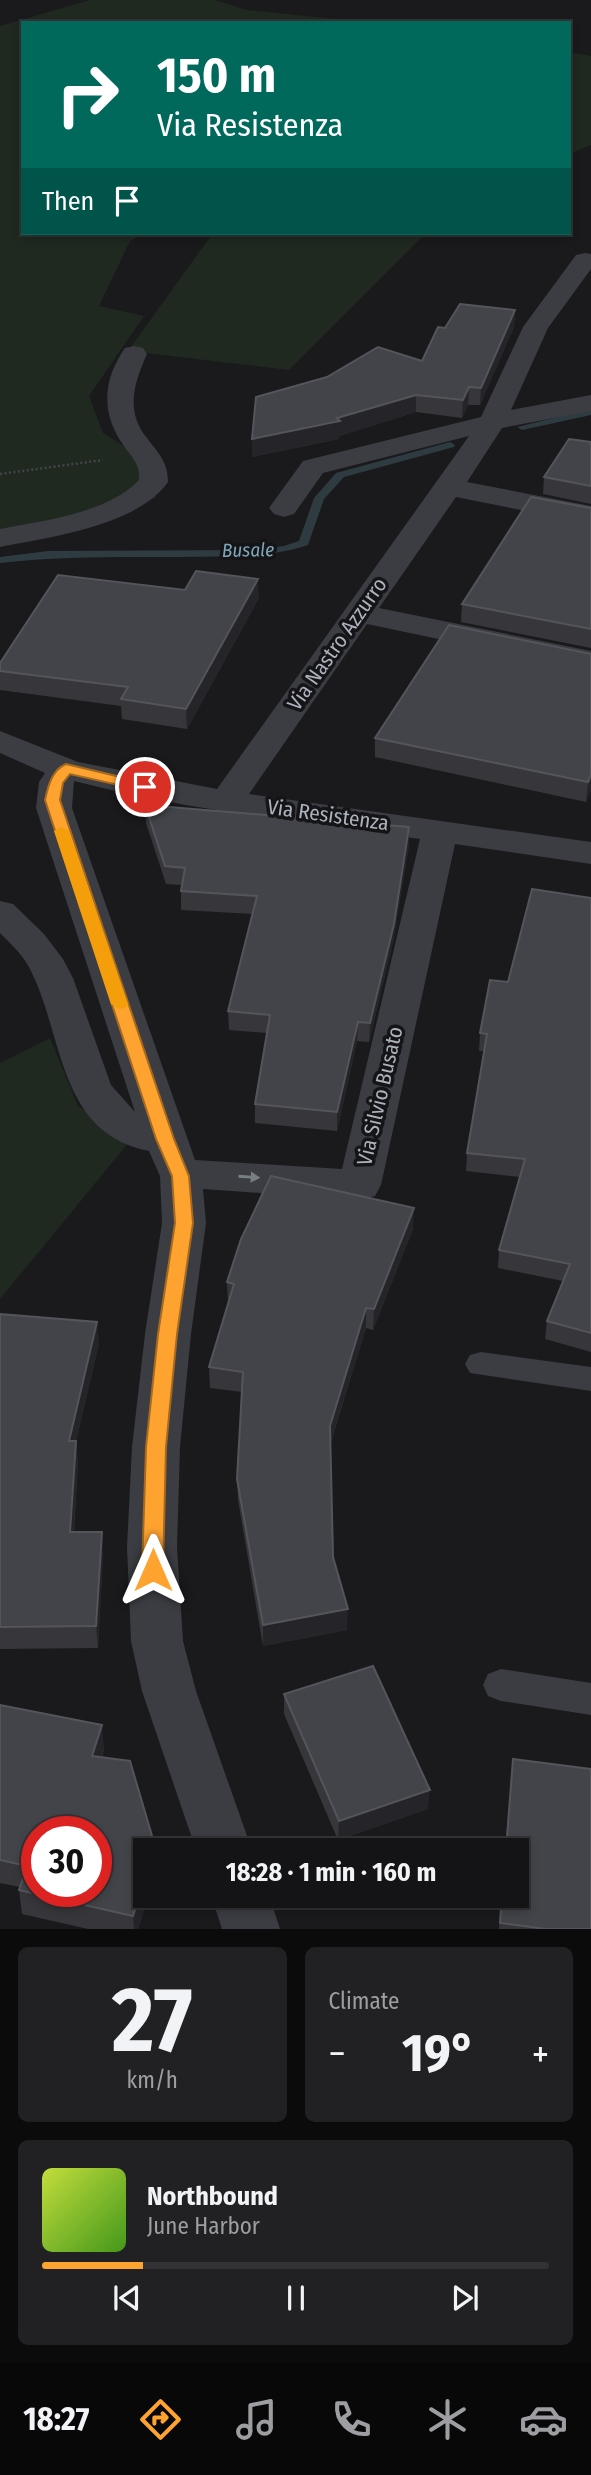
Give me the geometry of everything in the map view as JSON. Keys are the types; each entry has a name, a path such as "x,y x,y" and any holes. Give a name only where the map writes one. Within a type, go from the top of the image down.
{"street":[{"name":"Via Nastro Azzurro","path":"226,801 449,487 492,422 536,327 585,260"},
{"path":"0,538 125,505 147,492 153,484 154,467 121,419 118,397 122,379 134,354"},
{"path":"285,508 313,467 492,422 591,403"},
{"path":"449,487 591,514"},
{"name":"Via Nastro Azzurro","path":"358,613 591,662"},
{"name":"Via Resistenza","path":"0,741 66,769 118,782 226,801 591,853"},
{"path":"66,769 56,782 52,800 54,808 173,1157 184,1223 168,1334 156,1447 153,1594 157,1641 169,1691 220,1838"},
{"name":"Via Silvio Busato","path":"173,1157 211,1174 360,1185 440,831"},
{"path":"0,912 32,945 54,975 84,1074 97,1098 139,1134 173,1157"},
{"path":"244,1908 251,1929"}],"lane":[{"path":"481,1364 591,1379"},
{"path":"501,1685 591,1699"}],"path":[{"path":"0,474 108,459"}],"green space":[{"path":"90,0 215,0 246,10 357,21 21,21 21,235 144,235 130,241 99,306 144,316 89,396 103,433 167,472 155,498 0,544 0,26"},
{"path":"571,52 591,56 591,145 571,153"},
{"path":"200,235 424,235 289,370 128,351 210,237"},
{"path":"50,1038 78,1106 134,1136 0,1299 0,1063"}],"building":[{"path":"460,304 515,310 481,388 469,387 463,400 416,395 337,418 340,421 252,439 256,397 327,377 378,347 422,361 438,327 445,328"},
{"path":"569,439 591,442 591,486 544,477"},
{"path":"531,497 591,508 591,629 462,604"},
{"path":"196,571 258,579 186,709 121,699 128,687 0,671 0,663 58,575 185,590"},
{"path":"449,625 591,654 591,775 588,782 375,738"},
{"path":"145,805 409,827 394,924 370,1023 358,1022 337,1112 255,1104 270,1015 228,1011 257,896 181,891 185,868 165,866"},
{"path":"532,889 591,898 591,1333 547,1321 570,1264 499,1250 525,1159 467,1153 487,1034 480,1033 490,980 508,982"},
{"path":"271,1176 414,1208 374,1309 366,1308 330,1426 333,1557 348,1609 263,1625 237,1479 243,1372 209,1367 234,1284 227,1282 241,1239"},
{"path":"0,1314 97,1322 69,1441 76,1441 70,1532 102,1532 96,1626 0,1627"},
{"path":"373,1666 430,1790 339,1821 284,1694"},
{"path":"0,1705 102,1725 92,1756 130,1761 153,1838 133,1838 133,1908 135,1908 133,1916 94,1907 112,1907 112,1816 21,1816 21,1865 0,1860"},
{"path":"513,1759 591,1769 591,1929 546,1929 500,1923 501,1908 529,1908 529,1838 507,1838"}],"waterway":[{"name":"Busale","path":"522,427 591,412"},
{"name":"Busale","path":"0,560 48,554 253,553 285,549 304,543 319,498 340,475 450,445"}],"slow traffic":[{"path":"61,831 119,1004"}],"route":[{"path":"145,787 66,769 56,782 52,800 165,1139 181,1176 184,1223 168,1334 156,1447 153,1570"}]}
